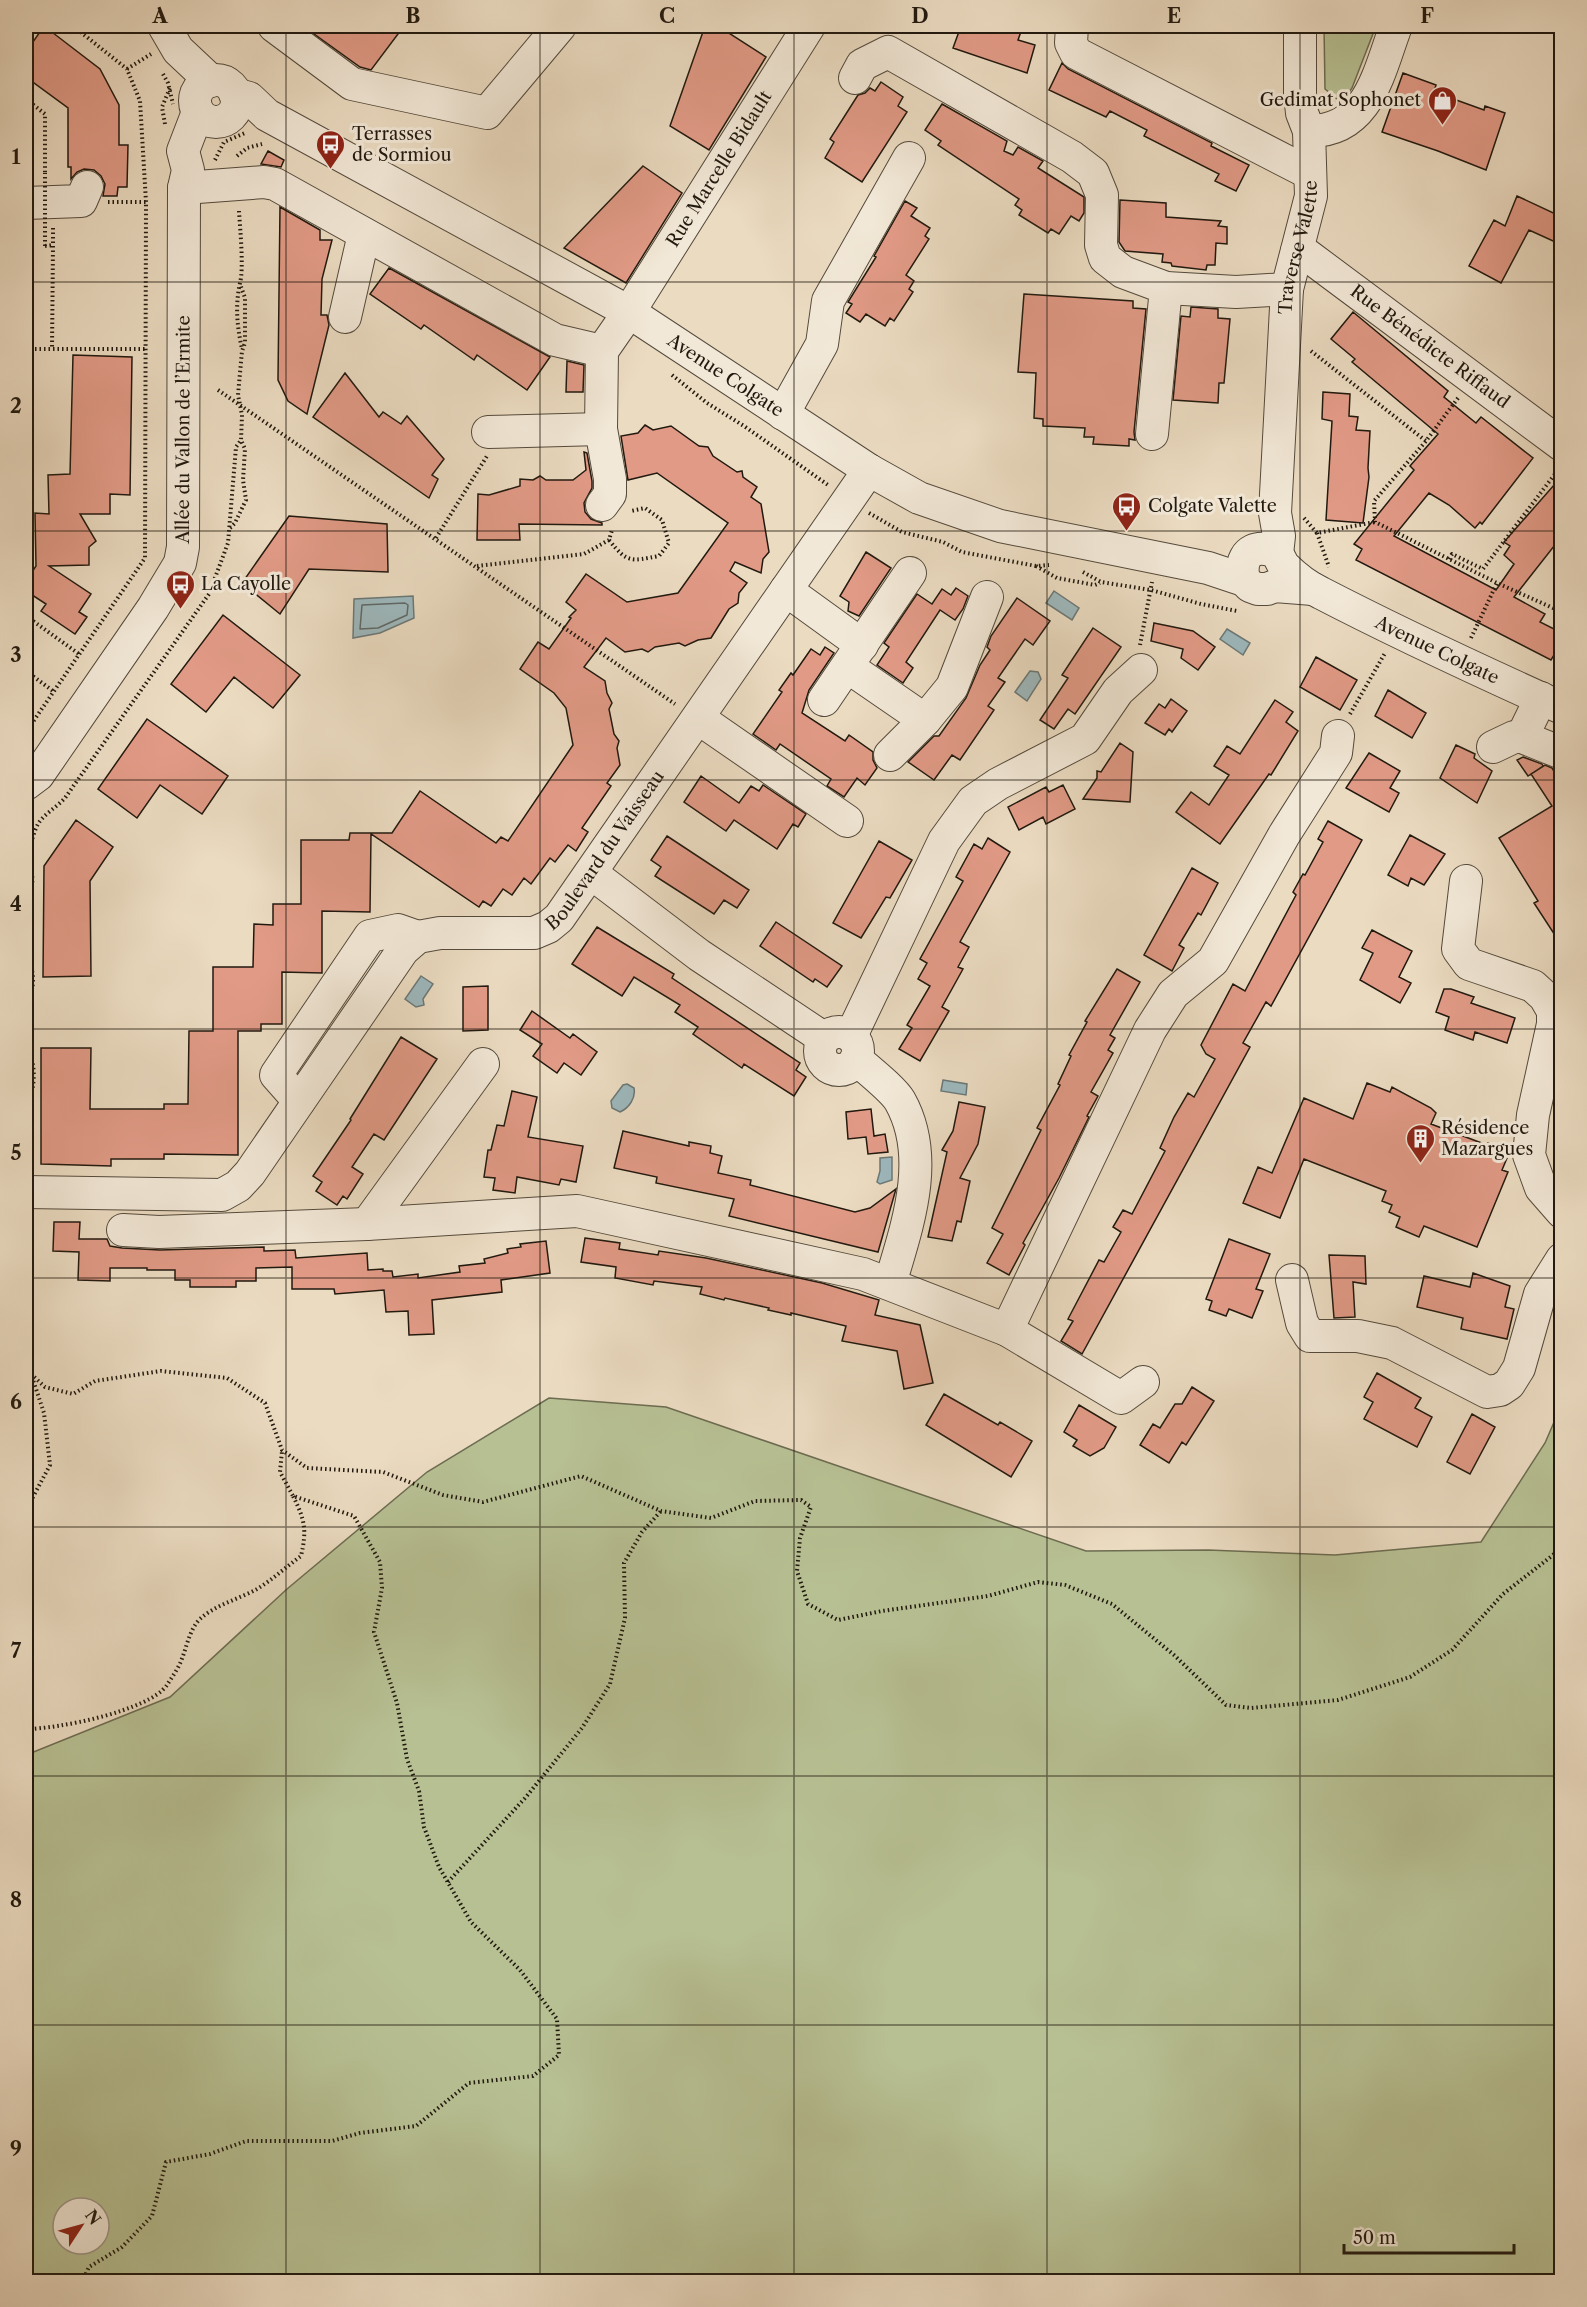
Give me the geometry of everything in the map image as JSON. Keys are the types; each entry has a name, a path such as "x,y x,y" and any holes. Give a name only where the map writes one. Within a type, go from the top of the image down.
{"street":[{"path":"274,26 352,84 487,113 560,26"},
{"name":"Rue Marcelle Bidault","path":"602,351 629,312 809,26"},
{"path":"1072,26 1071,43 1076,53 1309,173"},
{"name":"Traverse Valette","path":"1263,565 1275,513 1287,290 1311,196 1309,131 1302,114 1300,94 1300,26"},
{"path":"1309,131 1333,128 1348,122 1358,112 1368,98 1396,26"},
{"path":"159,52 186,86 208,106 200,161 186,179"},
{"path":"855,78 862,65 888,52 1072,157 1093,173 1102,195 1101,245 1105,258 1123,272 1166,288 1236,292 1287,290"},
{"name":"Avenue Colgate","path":"208,106 249,98 267,115 629,312 869,470 919,498 1000,526 1208,568 1263,565 1322,582 1385,626 1551,703"},
{"path":"783,414 822,344 828,301 909,158"},
{"path":"186,179 275,184 555,340 602,351 602,429 613,513"},
{"name":"Allée du Vallon de l’Ermite","path":"26,784 38,775 153,608 180,562 183,547 186,179"},
{"path":"31,190 81,201 96,194"},
{"path":"345,317 364,234"},
{"name":"Rue Bénédicte Riffaud","path":"1297,251 1306,255 1561,456"},
{"path":"1152,434 1166,288"},
{"path":"488,432 602,429"},
{"name":"Boulevard du Vaisseau","path":"27,1207 222,1195 238,1186 250,1173 403,950 418,937 440,933 534,933 548,927 559,918 869,470"},
{"path":"824,700 910,573"},
{"path":"786,590 925,720"},
{"path":"890,755 925,720 952,687 987,597"},
{"path":"843,1045 944,841 974,801 998,784 1084,739 1118,691 1141,670"},
{"path":"1522,737 1551,703"},
{"path":"698,718 847,821"},
{"path":"1007,1330 1150,1030 1173,994 1213,961 1284,835 1336,753 1338,736"},
{"path":"1493,747 1514,737 1522,737 1562,753"},
{"path":"591,873 699,955 816,1033 843,1045 899,1099 915,1142 914,1191 890,1284"},
{"path":"1466,880 1458,950 1469,964 1533,986 1545,997 1553,1011 1553,1024 1533,1115 1528,1155 1541,1188 1562,1212"},
{"path":"367,1224 483,1064"},
{"path":"123,1230 159,1232 367,1224 577,1211 863,1274 1007,1330 1121,1398 1143,1382"},
{"path":"1292,1280 1302,1323 1310,1336 1358,1336 1392,1343 1487,1392 1500,1390 1509,1384 1519,1368 1540,1294 1562,1259"}],"path":[{"path":"26,732 145,558 146,202 140,101 127,69 74,26"},
{"path":"127,69 159,52 173,105 208,106"},
{"path":"26,99 45,114 31,190 45,246 53,245 52,349"},
{"path":"96,194 146,202"},
{"path":"239,206 240,284 236,300 237,324 242,351"},
{"path":"230,528 235,523 246,500 243,480 245,449 241,440 238,395 242,351 245,343 245,298 240,284"},
{"path":"1303,345 1426,441"},
{"path":"26,349 146,349"},
{"path":"665,369 707,403 744,426 836,491"},
{"path":"218,390 698,718"},
{"path":"1375,522 1374,501 1426,441 1462,393"},
{"path":"436,538 487,459 488,432"},
{"path":"26,967 29,961 29,894 26,880 34,834 38,824 65,798 209,594 222,561 230,528 228,520 236,447 241,440"},
{"path":"1449,559 1452,554 1483,569 1561,456"},
{"path":"645,508 662,520 669,543 659,556 634,560 622,556 609,540 613,513 645,508"},
{"path":"862,510 902,532 943,542 962,552 1036,566 1058,567"},
{"path":"1275,513 1300,514 1317,533 1322,582"},
{"path":"1317,533 1375,522 1497,583 1562,612"},
{"path":"477,566 584,554 609,540"},
{"path":"1036,566 1057,578 1095,585 1101,582"},
{"path":"1078,570 1101,582 1151,590 1201,604 1242,611"},
{"path":"1141,670 1140,648 1154,574"},
{"path":"1460,635 1471,640 1497,583"},
{"path":"26,616 79,654"},
{"path":"1338,736 1388,648"},
{"path":"26,671 54,691"},
{"path":"26,1056 28,1051 26,1001 31,996 33,968 29,961"},
{"path":"26,1163 29,1155 29,1100 32,1094 33,1058 28,1051"},
{"path":"26,1094 29,1100"},
{"path":"26,1504 33,1497 50,1465 44,1413 31,1374 27,1207"},
{"path":"26,1729 46,1729 98,1717 136,1705 155,1696 166,1687 181,1662 191,1632 199,1620 258,1588 301,1556 306,1534 303,1516 280,1472 282,1450 265,1403 227,1378 161,1371 95,1381 73,1394 45,1387 31,1374"},
{"path":"282,1450 307,1467 383,1472 443,1495 483,1502 581,1476 662,1511 711,1518 755,1502 801,1500 811,1507 800,1538 797,1571 808,1604 838,1620 882,1611 988,1596 1038,1582 1065,1585 1112,1604 1174,1655 1226,1705 1251,1708 1338,1700 1410,1677 1452,1650 1503,1594 1562,1548"},
{"path":"82,2282 89,2267 122,2247 152,2216 166,2162 210,2154 246,2141 332,2141 360,2133 416,2126 469,2083 533,2076 559,2055 557,2019 520,1970 471,1922 439,1867 424,1827 419,1791 407,1759 397,1703 374,1632 382,1588 380,1562 354,1516 293,1496"},
{"path":"448,1882 540,1780 582,1728 610,1684 625,1618 624,1563 642,1532 662,1511"}],"green space":[{"path":"1324,26 1376,26 1352,88 1348,94 1337,99 1325,89"},
{"path":"549,1398 666,1407 1086,1551 1208,1550 1335,1555 1481,1542 1545,1443 1561,1406 1561,2281 26,2281 26,1755 170,1697 287,1589 427,1472"}],"water":[{"path":"1054,591 1079,608 1072,620 1046,603"},
{"path":"413,596 414,618 380,633 353,638 354,599"},
{"path":"1227,629 1250,643 1243,655 1220,639"},
{"path":"1030,671 1038,672 1041,679 1027,701 1015,692"},
{"path":"421,976 433,984 423,999 424,1005 416,1007 405,999"},
{"path":"943,1080 967,1084 966,1095 941,1091"},
{"path":"627,1084 634,1088 633,1099 620,1112 612,1108 611,1101 623,1085"},
{"path":"892,1157 892,1180 880,1184 877,1182 880,1158"}],"building":[{"path":"44,26 100,69 119,105 119,145 128,145 127,187 118,187 117,196 103,196 105,184 94,170 84,169 77,172 71,179 71,167 68,167 68,108 26,77 26,52"},
{"path":"303,26 404,26 371,70 360,67"},
{"path":"705,26 718,26 766,57 709,150 670,126"},
{"path":"961,26 1023,26 1018,40 1035,45 1027,73 953,48"},
{"path":"1062,63 1068,69 1212,143 1211,146 1249,165 1236,191 1215,181 1219,174 1144,136 1147,130 1110,111 1106,117 1049,90"},
{"name":"Gedimat Sophonet","path":"1403,73 1436,85 1434,92 1484,110 1485,106 1505,113 1486,170 1382,132"},
{"path":"881,82 903,97 898,106 907,112 862,182 825,158 834,142 830,139 858,95 870,88 875,91"},
{"path":"942,104 1007,141 1004,151 1013,155 1018,147 1043,161 1038,168 1084,197 1084,213 1079,221 1071,216 1059,234 1051,229 1048,233 1019,215 1022,210 1015,205 1019,199 938,145 941,141 925,130"},
{"path":"268,151 284,160 281,167 261,164"},
{"path":"643,166 682,193 626,283 564,248"},
{"path":"1517,196 1562,217 1562,245 1529,230 1501,283 1469,266 1494,220 1505,226"},
{"path":"1120,200 1166,203 1166,217 1221,221 1218,226 1227,227 1227,244 1216,243 1215,265 1207,265 1206,270 1172,266 1171,263 1162,262 1163,254 1125,251 1119,242"},
{"path":"905,201 917,208 911,216 930,228 925,236 929,239 906,275 914,281 909,289 913,292 894,321 890,318 885,326 866,314 860,322 846,313 852,304 848,302 876,257 874,256"},
{"path":"280,207 320,230 320,240 332,240 322,279 321,315 327,315 329,325 307,414 288,401 278,380"},
{"path":"389,268 550,357 527,390 477,355 474,360 424,325 421,329 370,294"},
{"path":"1024,294 1133,301 1133,308 1146,309 1135,440 1129,439 1129,446 1093,444 1094,437 1084,437 1085,428 1043,426 1043,419 1034,418 1036,373 1018,372"},
{"path":"1191,307 1218,309 1218,318 1230,319 1224,383 1219,383 1218,403 1173,400 1181,316 1190,317"},
{"path":"1353,312 1448,391 1444,397 1476,423 1481,417 1533,458 1482,524 1480,522 1475,528 1449,505 1429,493 1394,536 1496,590 1514,564 1504,555 1510,546 1504,542 1562,476 1562,536 1514,597 1545,614 1540,622 1562,633 1562,642 1551,660 1356,560 1362,549 1354,544 1414,470 1410,466 1438,434 1352,362 1355,359 1331,339"},
{"path":"73,355 132,357 130,495 110,494 110,514 80,514 96,541 89,547 89,565 49,566 91,594 79,612 87,617 75,634 41,611 46,604 26,591 26,581 36,566 35,513 49,514 48,475 70,474"},
{"path":"567,361 584,365 583,392 566,392"},
{"path":"345,373 379,417 383,412 401,424 407,416 444,459 432,475 438,479 429,498 313,417"},
{"path":"1323,392 1350,394 1349,416 1358,417 1356,430 1370,431 1369,477 1363,523 1326,520 1332,421 1322,419"},
{"path":"645,425 653,430 671,426 699,446 708,447 713,456 737,472 742,471 743,477 757,487 751,497 761,504 769,552 763,559 761,573 735,562 730,571 747,583 739,593 738,603 729,609 711,638 698,640 685,646 679,643 655,647 648,652 642,649 625,652 606,638 584,667 605,681 612,703 609,709 614,734 619,741 617,748 620,765 607,783 611,786 582,828 588,832 576,851 568,845 555,862 550,858 531,884 524,878 512,895 503,889 491,906 483,901 479,907 371,834 370,912 322,911 322,973 282,972 282,1024 261,1024 261,1031 238,1031 238,1155 164,1154 164,1159 111,1159 111,1166 41,1164 41,1048 91,1048 90,1109 164,1109 164,1104 188,1104 189,1031 213,1031 213,967 253,967 254,924 273,925 273,904 301,904 301,840 349,840 350,833 392,833 420,791 496,843 501,837 508,841 573,745 566,708 554,693 520,669 538,642 549,649 571,618 569,617 576,610 566,602 586,574 627,602 678,593 728,523 657,473 628,480 621,436 638,433"},
{"path":"584,452 587,453 592,481 592,488 584,503 585,512 591,519 602,525 519,524 520,540 477,540 478,494 489,495 520,486 520,479 533,480 540,476 546,480 573,480 586,470"},
{"path":"289,516 387,524 388,572 309,569 280,614 242,583"},
{"path":"866,552 891,568 859,616 848,611 849,602 840,596"},
{"path":"956,588 968,596 963,609 955,620 940,610 906,662 913,668 903,683 877,665 889,647 884,643 917,594 932,604 942,589 951,595"},
{"path":"1017,598 1050,621 1033,645 1025,639 998,678 1005,682 988,706 994,710 960,760 952,755 934,780 908,762 934,736 939,736 966,698 980,665 990,650 987,647 991,636"},
{"path":"223,615 300,675 273,708 234,677 206,712 171,684"},
{"path":"1154,623 1193,631 1215,647 1198,670 1181,658 1183,649 1151,641"},
{"path":"1093,628 1121,647 1075,714 1068,709 1054,729 1040,720 1068,678 1062,675"},
{"path":"825,647 834,653 809,690 802,713 845,741 849,735 873,752 873,760 877,768 865,785 857,778 844,797 827,786 831,779 780,744 776,750 753,734 782,692 779,690 791,673 793,675 811,649 820,655"},
{"path":"1316,657 1357,680 1340,710 1300,687"},
{"path":"1388,690 1426,713 1412,738 1375,716"},
{"path":"1171,699 1187,711 1172,732 1169,729 1165,735 1145,723 1159,704 1165,708"},
{"path":"1275,700 1293,712 1286,722 1298,731 1271,775 1269,774 1220,844 1176,812 1191,792 1209,805 1229,775 1214,766 1227,746 1240,754"},
{"path":"147,719 228,776 202,814 160,785 137,818 98,789"},
{"path":"1120,743 1133,752 1130,802 1083,799 1097,778 1097,771 1101,772"},
{"path":"1456,745 1475,754 1474,758 1492,771 1477,803 1440,778"},
{"path":"1369,753 1400,771 1390,788 1399,793 1389,812 1346,788"},
{"path":"1523,757 1543,766 1528,776 1517,760"},
{"path":"1545,765 1552,768 1562,784 1562,946 1534,903 1538,901 1499,838 1552,806 1531,774"},
{"path":"701,776 739,803 751,786 759,791 763,785 806,814 798,827 793,824 777,849 734,820 726,831 684,802"},
{"path":"1063,785 1075,809 1046,824 1043,817 1019,830 1008,807 1046,787 1049,792"},
{"path":"76,820 113,847 90,881 91,976 43,977 44,866"},
{"path":"1328,821 1362,840 1271,1006 1266,1002 1243,1043 1250,1047 1082,1354 1061,1341 1073,1321 1068,1319 1099,1260 1104,1262 1121,1232 1113,1227 1123,1210 1132,1214 1165,1151 1160,1148 1174,1117 1188,1093 1194,1097 1215,1059 1206,1054 1201,1045 1233,984 1245,991 1296,895 1293,892 1323,842 1318,839"},
{"path":"1410,835 1445,854 1424,885 1411,878 1408,886 1388,875"},
{"path":"667,836 749,890 737,908 724,900 714,914 655,876 661,867 651,860"},
{"path":"988,838 1010,852 960,942 969,947 958,967 963,969 942,1007 949,1011 920,1061 899,1049 912,1028 907,1025 930,986 918,979 927,963 920,959 963,881 956,877 974,844 982,849"},
{"path":"879,841 912,860 890,898 886,897 861,938 833,923"},
{"path":"1192,868 1218,883 1201,915 1198,913 1179,945 1184,948 1172,971 1144,955"},
{"path":"776,922 842,966 827,987 815,979 813,982 760,946"},
{"path":"597,927 674,974 672,978 800,1063 796,1070 806,1077 794,1096 744,1064 742,1068 693,1034 698,1027 675,1012 680,1005 634,977 622,996 572,964"},
{"path":"1372,930 1412,951 1399,977 1411,983 1400,1003 1360,980 1373,953 1362,948"},
{"path":"1117,969 1140,982 1110,1035 1115,1038 1108,1050 1113,1053 1091,1092 1098,1096 1087,1116 1089,1117 1023,1243 1025,1245 1009,1275 987,1263 1003,1234 992,1228 1041,1130 1037,1128 1060,1085 1058,1084 1071,1056 1069,1055 1087,1022 1085,1021"},
{"path":"488,986 488,1030 463,1031 463,987"},
{"path":"1444,989 1451,989 1474,997 1471,1003 1515,1018 1507,1043 1475,1032 1473,1040 1445,1030 1449,1017 1436,1012"},
{"path":"532,1011 570,1038 573,1034 597,1052 581,1075 564,1063 557,1073 533,1056 542,1044 520,1030"},
{"path":"401,1037 437,1059 384,1140 374,1134 352,1167 363,1174 347,1199 343,1196 337,1205 316,1191 322,1182 313,1176 351,1120"},
{"name":"Résidence Mazargues","path":"1367,1083 1390,1092 1392,1087 1431,1108 1436,1113 1431,1124 1510,1151 1502,1170 1508,1172 1477,1247 1424,1226 1419,1237 1396,1227 1400,1217 1389,1212 1392,1205 1382,1201 1386,1191 1304,1159 1280,1218 1243,1203 1258,1167 1272,1173 1304,1098 1353,1119"},
{"path":"512,1091 537,1097 528,1137 583,1146 576,1182 561,1179 559,1185 517,1177 515,1193 493,1190 495,1178 484,1177 488,1150 491,1150 497,1125 504,1126"},
{"path":"959,1102 985,1107 978,1144 960,1178 970,1181 961,1222 957,1221 952,1241 928,1237 947,1152 942,1150 953,1131"},
{"path":"871,1109 874,1136 885,1134 888,1152 868,1154 866,1137 848,1139 846,1112"},
{"path":"623,1131 689,1146 689,1142 711,1146 710,1153 722,1156 718,1173 751,1180 750,1185 855,1212 870,1208 896,1189 878,1252 729,1216 734,1199 656,1183 657,1177 614,1168"},
{"path":"54,1222 80,1222 79,1239 107,1239 110,1246 122,1248 160,1250 264,1247 264,1251 295,1250 296,1258 367,1253 368,1270 392,1271 393,1277 418,1274 418,1278 460,1272 459,1266 485,1263 484,1259 508,1253 507,1249 521,1247 520,1244 546,1241 550,1273 501,1280 502,1292 432,1300 434,1334 409,1335 408,1311 386,1312 384,1290 335,1294 334,1289 292,1289 292,1267 256,1268 256,1281 236,1281 236,1287 190,1287 190,1280 175,1280 175,1270 147,1270 147,1268 110,1268 110,1281 78,1280 79,1252 53,1251"},
{"path":"585,1238 620,1243 619,1249 658,1255 659,1251 706,1258 822,1283 879,1300 875,1315 920,1325 933,1383 904,1389 897,1351 842,1341 846,1326 700,1294 702,1287 654,1281 653,1285 615,1278 616,1267 581,1262"},
{"path":"1229,1239 1270,1254 1256,1289 1263,1291 1252,1318 1229,1309 1226,1316 1209,1310 1212,1301 1206,1299"},
{"path":"1329,1255 1365,1256 1366,1284 1353,1282 1355,1317 1334,1318"},
{"path":"1473,1273 1510,1286 1505,1307 1514,1309 1507,1339 1461,1329 1463,1318 1417,1307 1424,1276 1470,1287"},
{"path":"1377,1373 1421,1398 1415,1408 1432,1417 1417,1447 1364,1419 1373,1402 1364,1397"},
{"path":"1192,1387 1214,1401 1186,1445 1182,1442 1169,1463 1140,1445 1153,1424 1160,1428 1175,1404 1182,1404"},
{"path":"944,1394 998,1425 1000,1422 1032,1441 1011,1477 926,1425"},
{"path":"1079,1405 1116,1427 1104,1448 1090,1456 1073,1446 1077,1440 1064,1432"},
{"path":"1472,1414 1495,1427 1470,1474 1447,1462"}],"place":[{"name":"Gedimat Sophonet","path":"1442,126"},
{"name":"Terrasses de Sormiou","path":"331,170"},
{"name":"Colgate Valette","path":"1127,532"},
{"name":"La Cayolle","path":"180,610"},
{"name":"Résidence Mazargues","path":"1420,1164"}]}
